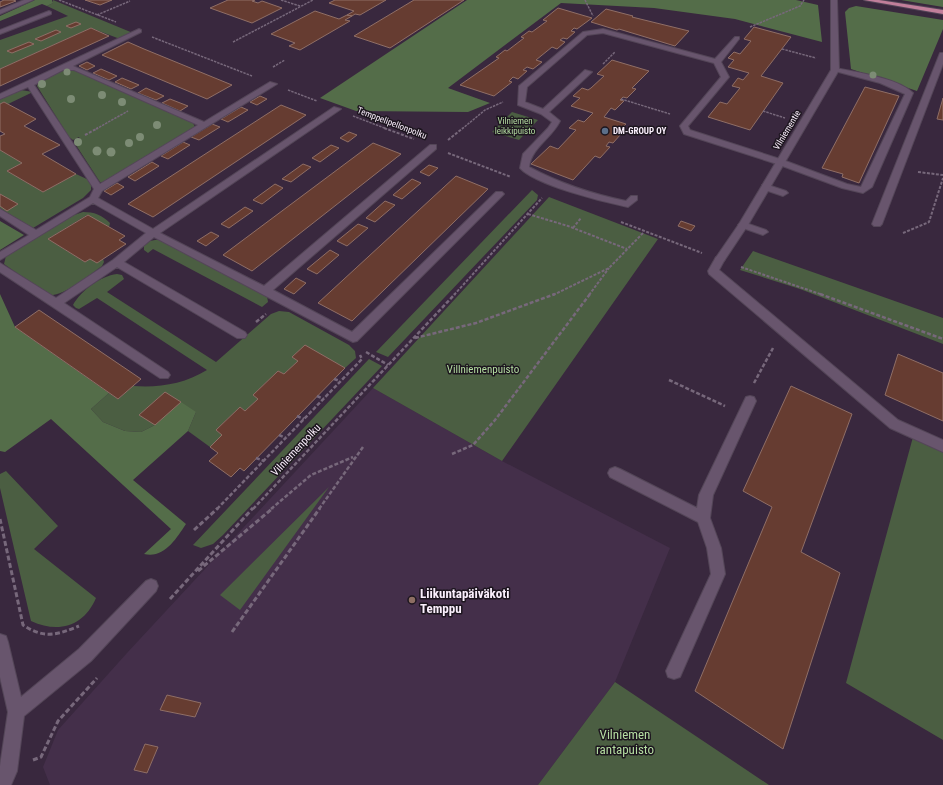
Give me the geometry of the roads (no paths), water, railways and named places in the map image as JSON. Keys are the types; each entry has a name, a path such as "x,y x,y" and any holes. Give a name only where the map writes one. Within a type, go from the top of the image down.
{"main road":[{"path":"867,0 943,12"}],"street":[{"path":"0,12 30,0"},
{"path":"634,198 628,204 605,199 546,180 524,168 526,156 552,129 556,121 544,112 521,103 523,86 585,33 603,31 717,62 725,77 684,126 683,135 780,162 846,186 863,190 868,187 909,93 903,89 870,78 835,70 834,0"},
{"path":"0,32 49,13"},
{"path":"0,97 139,32"},
{"path":"717,62 737,38"},
{"path":"877,224 943,55"},
{"path":"62,68 75,68 204,125"},
{"name":"Vilniementie","path":"835,70 743,225 713,271 894,424 943,446"},
{"path":"544,112 587,73"},
{"path":"30,84 99,189"},
{"path":"0,257 93,199 99,189 273,84"},
{"path":"56,303 117,262 153,233 337,109"},
{"path":"265,291 435,148"},
{"path":"765,187 783,193"},
{"path":"93,199 153,233 282,300 355,343 499,194"},
{"path":"0,212 36,235"},
{"path":"743,225 764,232"},
{"path":"117,262 241,335"},
{"path":"0,267 164,375"},
{"path":"674,671 718,574 714,548 703,518 706,495 750,401"},
{"path":"616,474 703,518"},
{"path":"16,712 85,655 151,586"},
{"path":"0,642 16,712 8,770 2,785"}],"place":[{"name":"DM-GROUP OY","path":"605,131"},
{"name":"Liikuntapäiväkoti Temppu","path":"412,600"}],"park label":[{"name":"Vilniemen leikkipuisto","path":"515,126"},
{"name":"Villniemenpuisto","path":"483,369"},
{"name":"Vilniemen rantapuisto","path":"625,742"}]}
